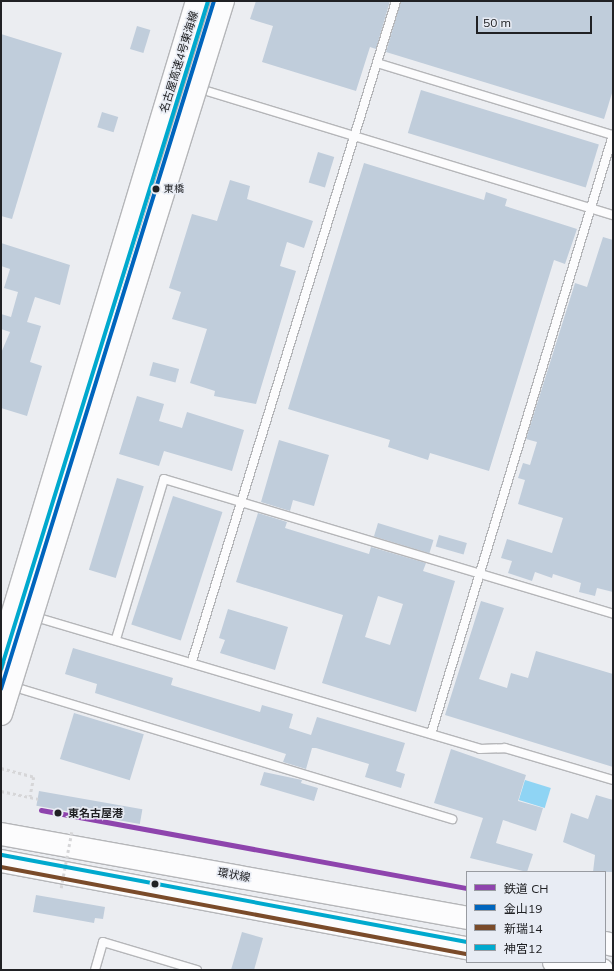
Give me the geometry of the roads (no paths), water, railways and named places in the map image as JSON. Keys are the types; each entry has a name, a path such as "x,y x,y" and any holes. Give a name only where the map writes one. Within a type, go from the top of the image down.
{"main road":[{"name":"名古屋高速4号東海線","path":"1,652 197,1"},
{"path":"1,714 223,1"},
{"name":"環状線","path":"1,834 466,918"},
{"path":"1,861 466,948"},
{"path":"560,963 602,970"}],"lane":[{"path":"192,661 396,1"},
{"path":"377,63 613,135 431,734"},
{"path":"188,85 613,215"},
{"path":"116,639 164,479 613,614"},
{"path":"23,614 192,661 480,749 504,748 613,780"},
{"path":"3,683 452,819"},
{"path":"95,970 103,942 198,970"}],"water":[{"path":"525,780 551,788 545,808 519,800"}],"rail line":[{"name":"CH","path":"41,810 466,888"}],"place":[{"name":"東橋","path":"156,189"},
{"name":"東名古屋港","path":"58,813"}]}
